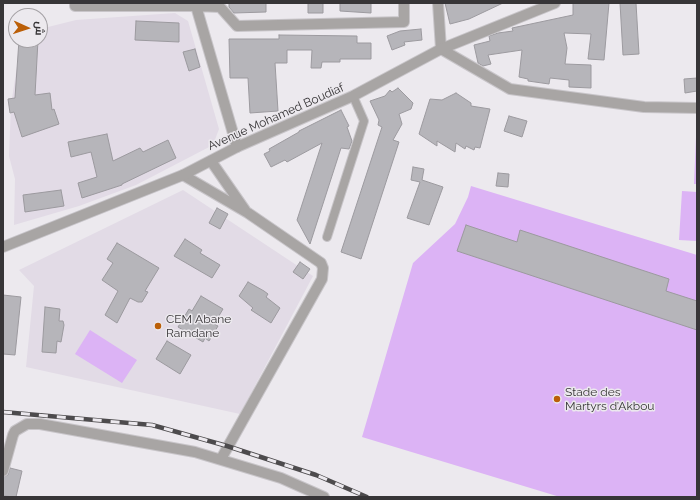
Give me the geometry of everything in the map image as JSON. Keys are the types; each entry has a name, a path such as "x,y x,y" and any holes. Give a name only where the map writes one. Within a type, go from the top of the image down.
{"street":[{"path":"75,3 75,6 220,5 237,26 404,22 404,3"},
{"path":"438,3 442,49 510,89 644,107 697,108"},
{"name":"Avenue Mohamed Boudiaf","path":"3,247 183,175 237,147 353,96 442,49 555,3"},
{"path":"196,6 237,147"},
{"path":"211,161 248,213"},
{"path":"183,175 248,213 321,263 322,279 221,459"},
{"path":"3,471 12,435 15,430 27,424 40,424 195,452 281,478 324,497"}],"lane":[{"path":"327,237 364,121 353,96"}],"shaded area":[{"path":"175,13 188,21 219,129 213,145 136,185 79,206 14,225 15,179 9,156 11,105 20,48 48,48 48,27 76,20"},
{"path":"696,137 697,184 694,184"},
{"path":"471,186 697,255 697,497 560,497 362,437 413,263 455,224 468,197"},
{"name":"CEM Abane Ramdane","path":"183,190 313,276 240,414 26,367 34,286 19,270"},
{"path":"682,191 697,192 697,241 679,240"},
{"path":"90,330 137,360 122,383 75,354"}],"building":[{"path":"229,3 266,3 266,12 234,13 229,7"},
{"path":"308,3 323,3 323,13 308,13"},
{"path":"340,3 371,3 371,13 340,11"},
{"path":"445,3 503,3 469,19 450,24"},
{"path":"573,3 609,3 604,60 588,59 591,34 564,33 567,48 565,64 591,65 591,88 569,87 569,80 550,78 549,84 528,81 528,79 519,77 522,50 488,55 491,64 483,66 478,63 474,45 490,41 489,36 513,31 512,28 573,15"},
{"path":"620,3 636,3 639,54 623,55"},
{"path":"136,21 179,23 179,42 135,40"},
{"path":"421,29 422,40 404,42 405,45 392,50 387,36 400,31"},
{"path":"279,35 357,36 357,43 371,43 371,59 340,59 340,62 322,62 321,68 311,68 312,50 287,50 287,63 275,63 278,111 250,113 248,78 230,78 229,39 279,39"},
{"path":"18,48 38,48 35,95 50,93 52,110 54,109 59,124 22,137 14,112 10,113 8,99 15,98"},
{"path":"195,49 200,67 189,71 183,52"},
{"path":"697,78 697,91 685,93 684,79"},
{"path":"398,88 413,103 411,109 399,114 402,124 393,140 399,142 361,259 341,252 382,127 378,125 379,120 370,101 385,96 390,90 392,92"},
{"path":"456,93 471,103 471,106 490,109 480,148 475,147 474,150 466,146 465,149 456,143 455,152 437,141 437,146 419,134 430,99 442,100"},
{"path":"341,110 349,126 347,127 352,141 349,149 341,148 310,244 297,220 322,143 287,162 285,160 271,167 264,154 270,151 269,149 299,131"},
{"path":"509,116 527,121 522,137 504,131"},
{"path":"107,134 113,161 140,148 143,152 168,140 176,158 122,185 82,198 78,183 97,177 91,152 71,157 68,142"},
{"path":"413,167 424,169 422,180 443,187 429,225 407,218 420,182 411,180"},
{"path":"498,173 509,174 508,187 496,186"},
{"path":"61,190 64,206 25,212 23,195"},
{"path":"217,208 228,214 220,229 209,223"},
{"path":"466,225 517,242 520,230 669,279 666,291 697,301 697,330 457,251"},
{"path":"185,239 202,250 200,253 220,265 212,278 174,256"},
{"path":"117,243 159,268 145,291 148,292 142,302 138,302 130,298 117,323 105,315 118,291 102,280 113,263 107,259"},
{"path":"300,262 310,269 303,279 293,272"},
{"path":"248,282 268,294 266,297 280,308 271,323 251,310 253,308 239,296"},
{"path":"3,295 21,297 15,355 3,354"},
{"path":"201,296 223,309 214,324 218,326 209,341 205,338 203,342 178,327 189,309 192,311"},
{"path":"45,307 60,309 59,321 63,321 64,325 61,342 57,341 56,353 42,352"},
{"path":"167,341 191,355 180,374 156,359"},
{"path":"10,468 22,471 16,497 3,496 3,477 8,475"}],"railway":[{"path":"3,412 152,425 227,446 316,475 367,497"}],"place":[{"name":"CEM Abane Ramdane","path":"158,326"},
{"name":"Stade des Martyrs d’Akbou","path":"557,399"}]}
